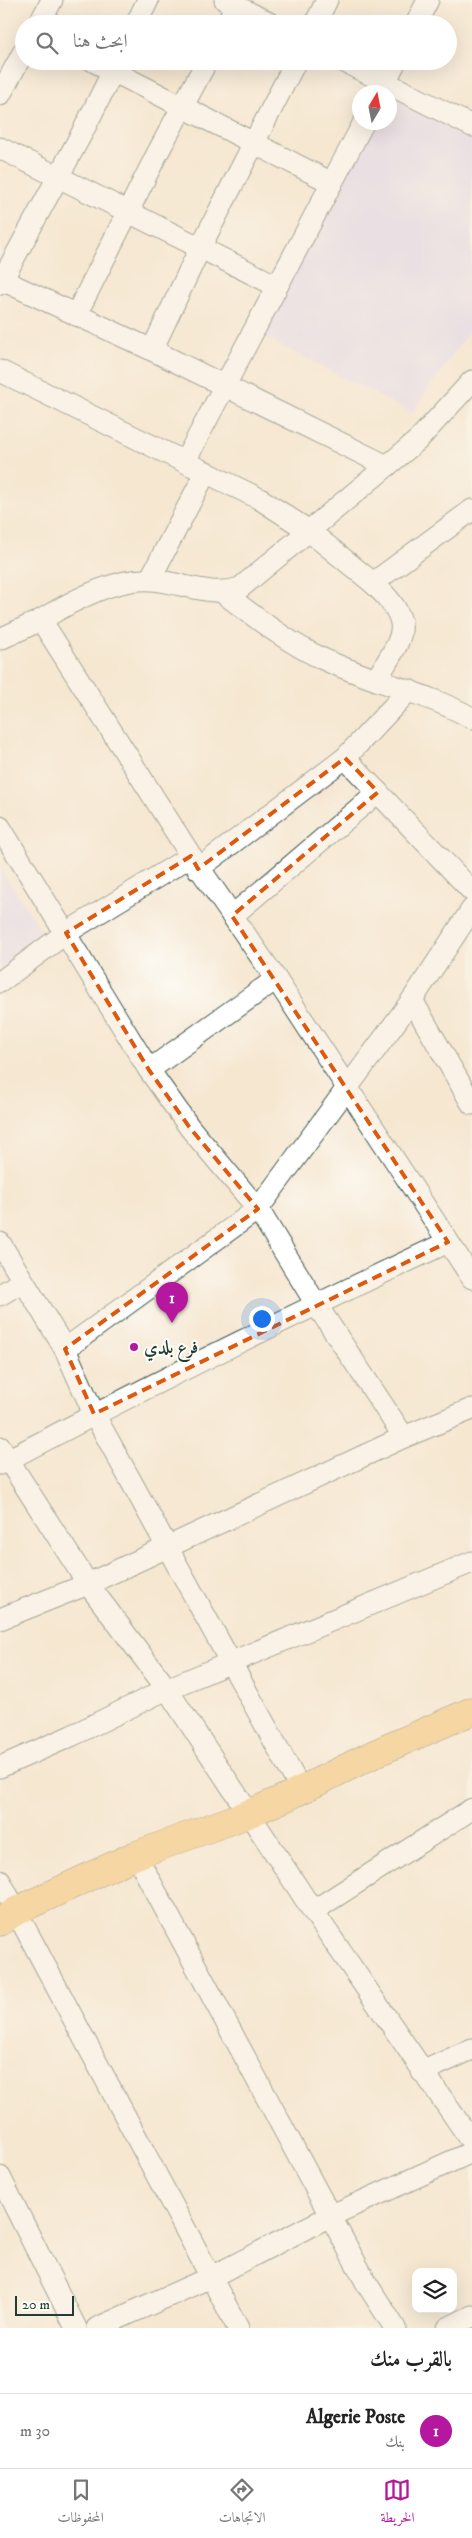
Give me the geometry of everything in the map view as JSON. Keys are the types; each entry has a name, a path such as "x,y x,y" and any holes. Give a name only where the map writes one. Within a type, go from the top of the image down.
{"main road":[{"path":"8,1916 136,1855 248,1814 376,1753 472,1711"}],"street":[{"path":"44,15 52,0"},
{"path":"140,15 148,0"},
{"path":"320,15 327,0"},
{"path":"420,15 428,0"},
{"path":"229,10 244,15"},
{"path":"0,94 15,67"},
{"path":"114,70 0,281 152,350 387,466"},
{"path":"123,70 183,107 332,184"},
{"path":"76,315 202,70"},
{"path":"152,350 200,248 291,70"},
{"path":"356,70 378,85"},
{"path":"384,85 391,70"},
{"path":"397,94 472,126"},
{"path":"185,461 360,130"},
{"path":"0,148 277,286"},
{"path":"0,372 185,461 276,508 309,530 373,583 394,606 402,628 401,637 376,680"},
{"path":"0,639 91,594 121,584 150,579 222,592 234,590 245,585 418,440 472,382"},
{"path":"150,579 206,472"},
{"path":"373,583 472,510"},
{"path":"222,592 302,649 336,665 409,690 472,718"},
{"path":"40,620 195,862 276,979 472,1278"},
{"path":"0,982 66,933 195,862 345,758 409,690"},
{"path":"345,758 472,891"},
{"path":"232,916 378,792"},
{"path":"0,827 148,1070 190,1128 258,1209 316,1304 404,1437"},
{"path":"65,1349 258,1209 348,1090 412,1000 472,909"},
{"path":"148,1070 276,979"},
{"path":"412,1000 472,1104"},
{"path":"448,1242 316,1304 3,1457 88,1584 167,1689 313,1911 472,2142"},
{"path":"0,1243 65,1349 94,1414 301,1790"},
{"path":"0,1294 23,1281"},
{"path":"0,1620 88,1584 404,1437 472,1409"},
{"path":"0,1767 71,1736 167,1689 472,1562"},
{"path":"313,1911 472,1808"},
{"path":"136,1855 367,2284 395,2328"},
{"path":"0,1881 8,1916 238,2328"},
{"path":"422,2072 472,2049"},
{"path":"97,2328 210,2277 330,2216 472,2152"},
{"path":"0,2177 76,2328"},
{"path":"448,2328 472,2316"}],"highlighted area":[{"path":"345,758 378,792 232,916 448,1242 94,1414 65,1349 258,1209 190,1128 149,1070 66,933 191,856 198,869"}],"shaded area":[{"path":"397,95 472,126 472,327 412,413 253,331 360,130 397,130"},
{"path":"0,868 46,938 0,969"}],"place":[{"name":"Algerie Poste","path":"172,1323"},
{"name":"فرع بلدي","path":"134,1347"}]}
